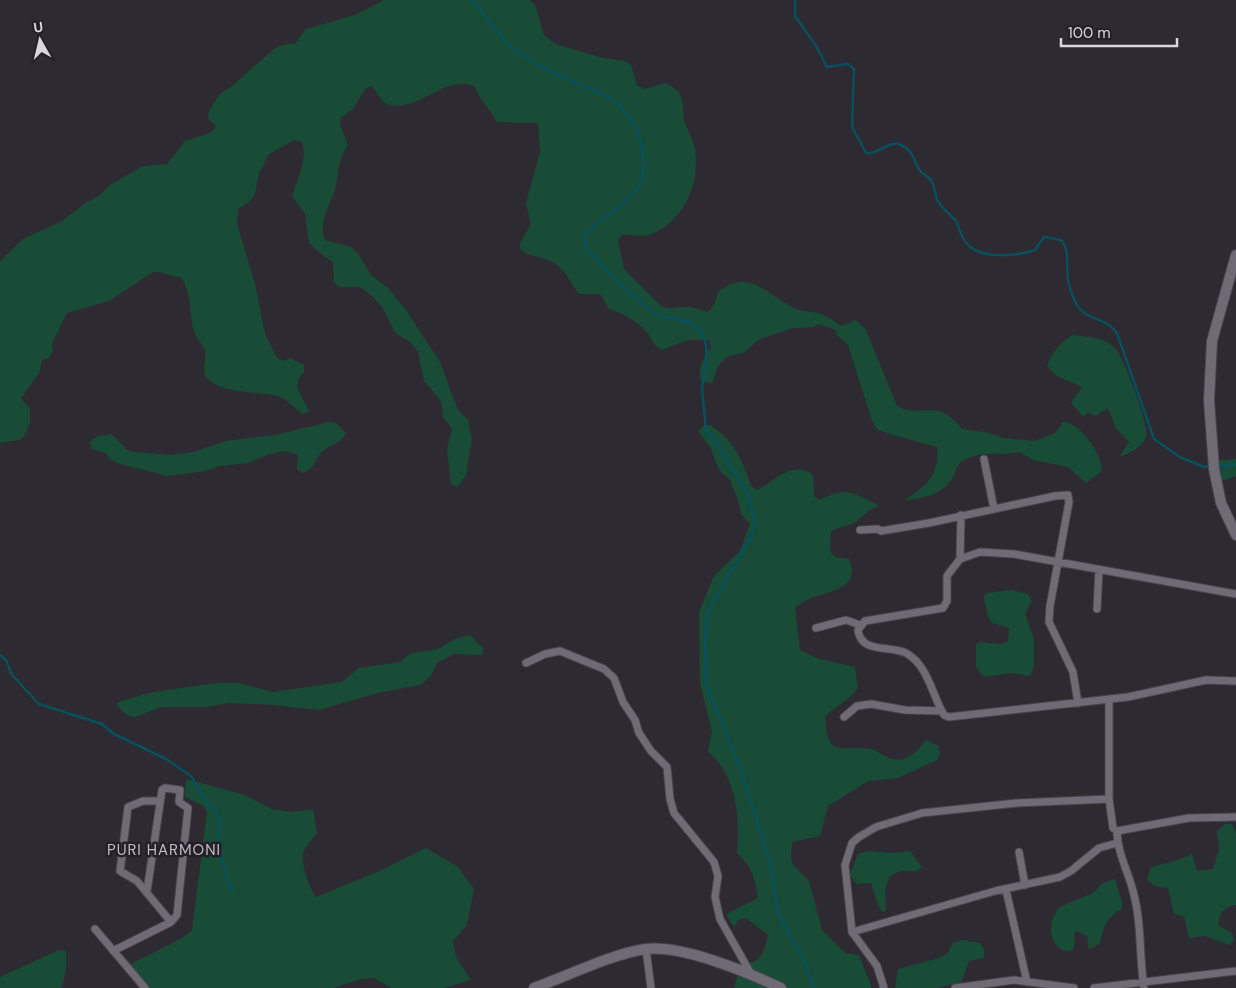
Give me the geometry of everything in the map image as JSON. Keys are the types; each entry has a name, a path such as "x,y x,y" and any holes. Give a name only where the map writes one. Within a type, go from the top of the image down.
{"street":[{"path":"1236,255 1212,341 1209,400 1213,466 1221,504 1236,535"},
{"path":"984,459 994,509"},
{"path":"860,530 890,530 1054,496 1068,495 1069,502 1049,622 1073,672 1078,703"},
{"path":"960,559 961,515"},
{"path":"1236,594 1000,552 980,552 960,559 947,576 947,601 943,608 865,621 860,625 859,635 863,642 877,648 904,652 911,656 924,672 942,711 949,717 1128,697 1192,682 1236,681"},
{"path":"1097,609 1099,570"},
{"path":"816,628 846,620 860,625"},
{"path":"526,663 546,654 560,651 604,669 614,678 623,702 635,720 639,733 651,751 667,767 670,799 674,813 714,862 718,876 717,909 751,974"},
{"path":"1109,699 1109,799 1113,828 1117,831 1117,843 1133,890 1141,932 1143,985"},
{"path":"844,718 857,706 871,704 905,710 942,711"},
{"path":"113,951 171,922 177,915 188,808 179,802 180,790 164,788 160,801 147,891"},
{"path":"884,988 877,966 852,932 845,865 852,843 876,827 922,813 961,808 1109,799"},
{"path":"160,801 143,801 131,804 128,810 120,871 135,879 171,922"},
{"path":"1117,831 1189,818 1236,817"},
{"path":"852,932 1064,875 1099,848 1117,843"},
{"path":"1019,852 1025,885"},
{"path":"1006,890 1027,982"},
{"path":"95,929 145,988"},
{"path":"646,949 651,988"},
{"path":"534,988 646,949 670,951 698,957 751,974 781,988"},
{"path":"1094,988 1143,985 1236,971"},
{"path":"955,988 1014,980 1074,988"}],"green space":[{"path":"384,0 530,0 535,5 544,35 555,44 603,58 625,61 631,65 637,85 644,89 666,83 678,92 681,96 684,118 695,150 695,176 692,189 680,212 671,222 649,235 622,235 618,241 624,269 660,305 670,308 683,307 707,311 710,310 715,302 718,292 729,285 739,282 758,286 794,308 824,315 842,326 856,320 866,330 897,406 914,411 937,411 953,419 962,429 990,433 1003,438 1035,441 1055,433 1063,422 1070,423 1083,434 1095,449 1102,471 1086,483 1068,467 1033,460 1020,452 978,455 961,462 954,476 943,489 917,499 904,500 919,490 930,479 938,456 937,447 878,430 872,421 848,345 837,335 835,330 819,324 813,327 793,328 760,339 743,353 728,356 718,366 712,383 702,382 700,369 703,359 711,348 709,340 688,340 662,350 655,345 645,330 636,322 609,309 600,294 579,294 558,266 520,249 520,243 531,224 526,203 540,152 538,123 497,122 474,86 463,84 440,90 407,105 395,106 384,103 372,86 365,89 353,109 341,118 340,125 348,145 341,160 336,186 323,226 325,240 351,247 359,255 371,275 388,288 406,310 440,362 458,410 468,420 472,439 466,475 458,487 451,484 447,449 452,429 443,417 442,404 438,397 424,381 418,352 409,341 396,334 382,307 372,296 360,287 339,287 334,282 333,262 309,243 305,214 292,196 304,155 302,142 294,140 269,154 259,173 255,194 251,200 238,209 237,224 255,284 265,334 277,358 284,361 290,358 304,365 304,372 299,378 298,388 309,412 302,414 280,397 221,387 207,378 204,372 205,355 203,345 194,330 188,293 181,277 153,272 109,301 67,313 52,344 53,351 49,358 42,360 39,373 21,398 30,409 30,422 24,436 19,440 0,443 0,261 23,239 64,220 85,203 99,196 110,185 143,166 167,164 185,141 207,134 215,129 215,125 208,118 209,111 219,95 231,87 275,48 286,44 295,44 306,29 355,15"},
{"path":"1073,335 1105,341 1114,347 1123,363 1135,391 1146,430 1146,437 1142,444 1127,454 1119,457 1129,442 1116,428 1108,408 1095,416 1088,412 1083,417 1071,403 1082,387 1057,376 1047,366 1057,348"},
{"path":"329,422 336,423 346,433 344,437 324,450 312,466 303,473 297,469 298,455 285,451 269,454 249,463 219,466 206,471 167,476 117,463 110,459 106,453 92,449 89,442 98,436 111,434 127,450 171,455 193,452 226,441 275,435"},
{"path":"710,425 731,444 745,468 751,486 757,490 784,473 798,469 813,475 814,496 820,500 843,492 856,495 879,506 869,510 854,523 831,532 830,551 835,557 849,559 852,568 851,576 848,582 836,590 811,598 795,607 800,650 819,659 855,667 858,688 847,700 825,716 826,730 832,744 843,748 871,749 898,760 909,757 926,740 939,746 940,754 937,760 898,778 868,781 828,806 820,836 792,842 791,858 793,865 809,881 822,930 845,953 859,955 872,988 734,988 741,962 747,963 757,960 763,952 768,935 746,918 738,920 734,927 726,914 758,898 752,873 737,853 737,812 731,785 718,762 708,752 712,731 700,684 699,612 714,576 740,551 750,524 741,514 730,480 719,470 711,449 699,432 703,426"},
{"path":"1236,459 1236,476 1212,484 1210,461"},
{"path":"1011,590 1028,594 1032,601 1025,613 1034,640 1034,666 1030,676 1011,673 984,677 976,667 976,644 979,642 1001,644 1008,642 1009,628 992,623 988,617 984,596 987,593"},
{"path":"470,635 484,649 482,655 454,654 437,663 431,676 420,685 377,693 319,710 229,703 206,707 162,707 135,717 127,715 116,705 121,701 153,692 218,683 239,683 273,692 342,682 359,668 400,662 411,653 438,649 457,638"},
{"path":"186,779 245,795 272,809 292,812 313,809 317,833 305,848 303,864 306,876 316,897 377,872 426,848 457,866 474,889 467,925 453,941 456,957 471,980 444,988 391,988 374,978 361,979 333,988 139,988 131,977 137,973 131,964 184,937 192,930 207,812 204,806 185,797"},
{"path":"1225,824 1232,824 1236,833 1236,905 1225,909 1219,918 1219,926 1232,933 1234,940 1230,945 1205,936 1189,938 1184,916 1174,914 1168,888 1154,886 1147,879 1151,867 1172,862 1192,854 1197,871 1213,869 1219,850 1217,831"},
{"path":"869,851 895,853 910,851 922,867 917,871 900,871 890,876 885,889 886,910 883,912 879,907 871,883 856,884 850,875 858,854"},
{"path":"1115,879 1122,902 1122,909 1106,923 1100,943 1089,950 1087,936 1077,931 1074,932 1075,943 1073,950 1062,950 1058,947 1052,938 1051,927 1059,907 1093,893 1103,883"},
{"path":"964,940 980,943 984,949 984,958 969,961 961,982 937,988 895,988 898,969 939,958 948,953 953,942"},
{"path":"59,950 66,951 65,975 61,988 0,988 0,977"}],"waterway":[{"path":"472,0 509,46 541,67 608,97 620,106 638,130 644,159 643,174 639,187 619,207 584,233 586,248 615,279 648,309 661,316 689,322 701,331 706,344 707,358 702,388 706,431 716,442 749,496 755,524 751,537 707,613 705,642 706,683 744,778 770,863 778,913 806,965 814,988"},
{"path":"795,0 795,16 816,46 827,67 848,64 854,69 852,127 866,153 875,152 893,144 906,147 921,172 931,180 943,209 955,220 963,238 975,250 992,255 1020,254 1035,250 1044,237 1061,240 1066,248 1068,279 1074,299 1083,312 1106,324 1117,333 1154,439 1180,457 1204,467 1212,466"},
{"path":"1218,466 1236,464"},
{"path":"0,655 6,660 12,675 39,704 102,724 114,734 166,759 191,776 206,801 216,811 221,824 218,837 220,852 234,892"}],"district":[{"name":"PURI HARMONI","path":"164,850"}]}
